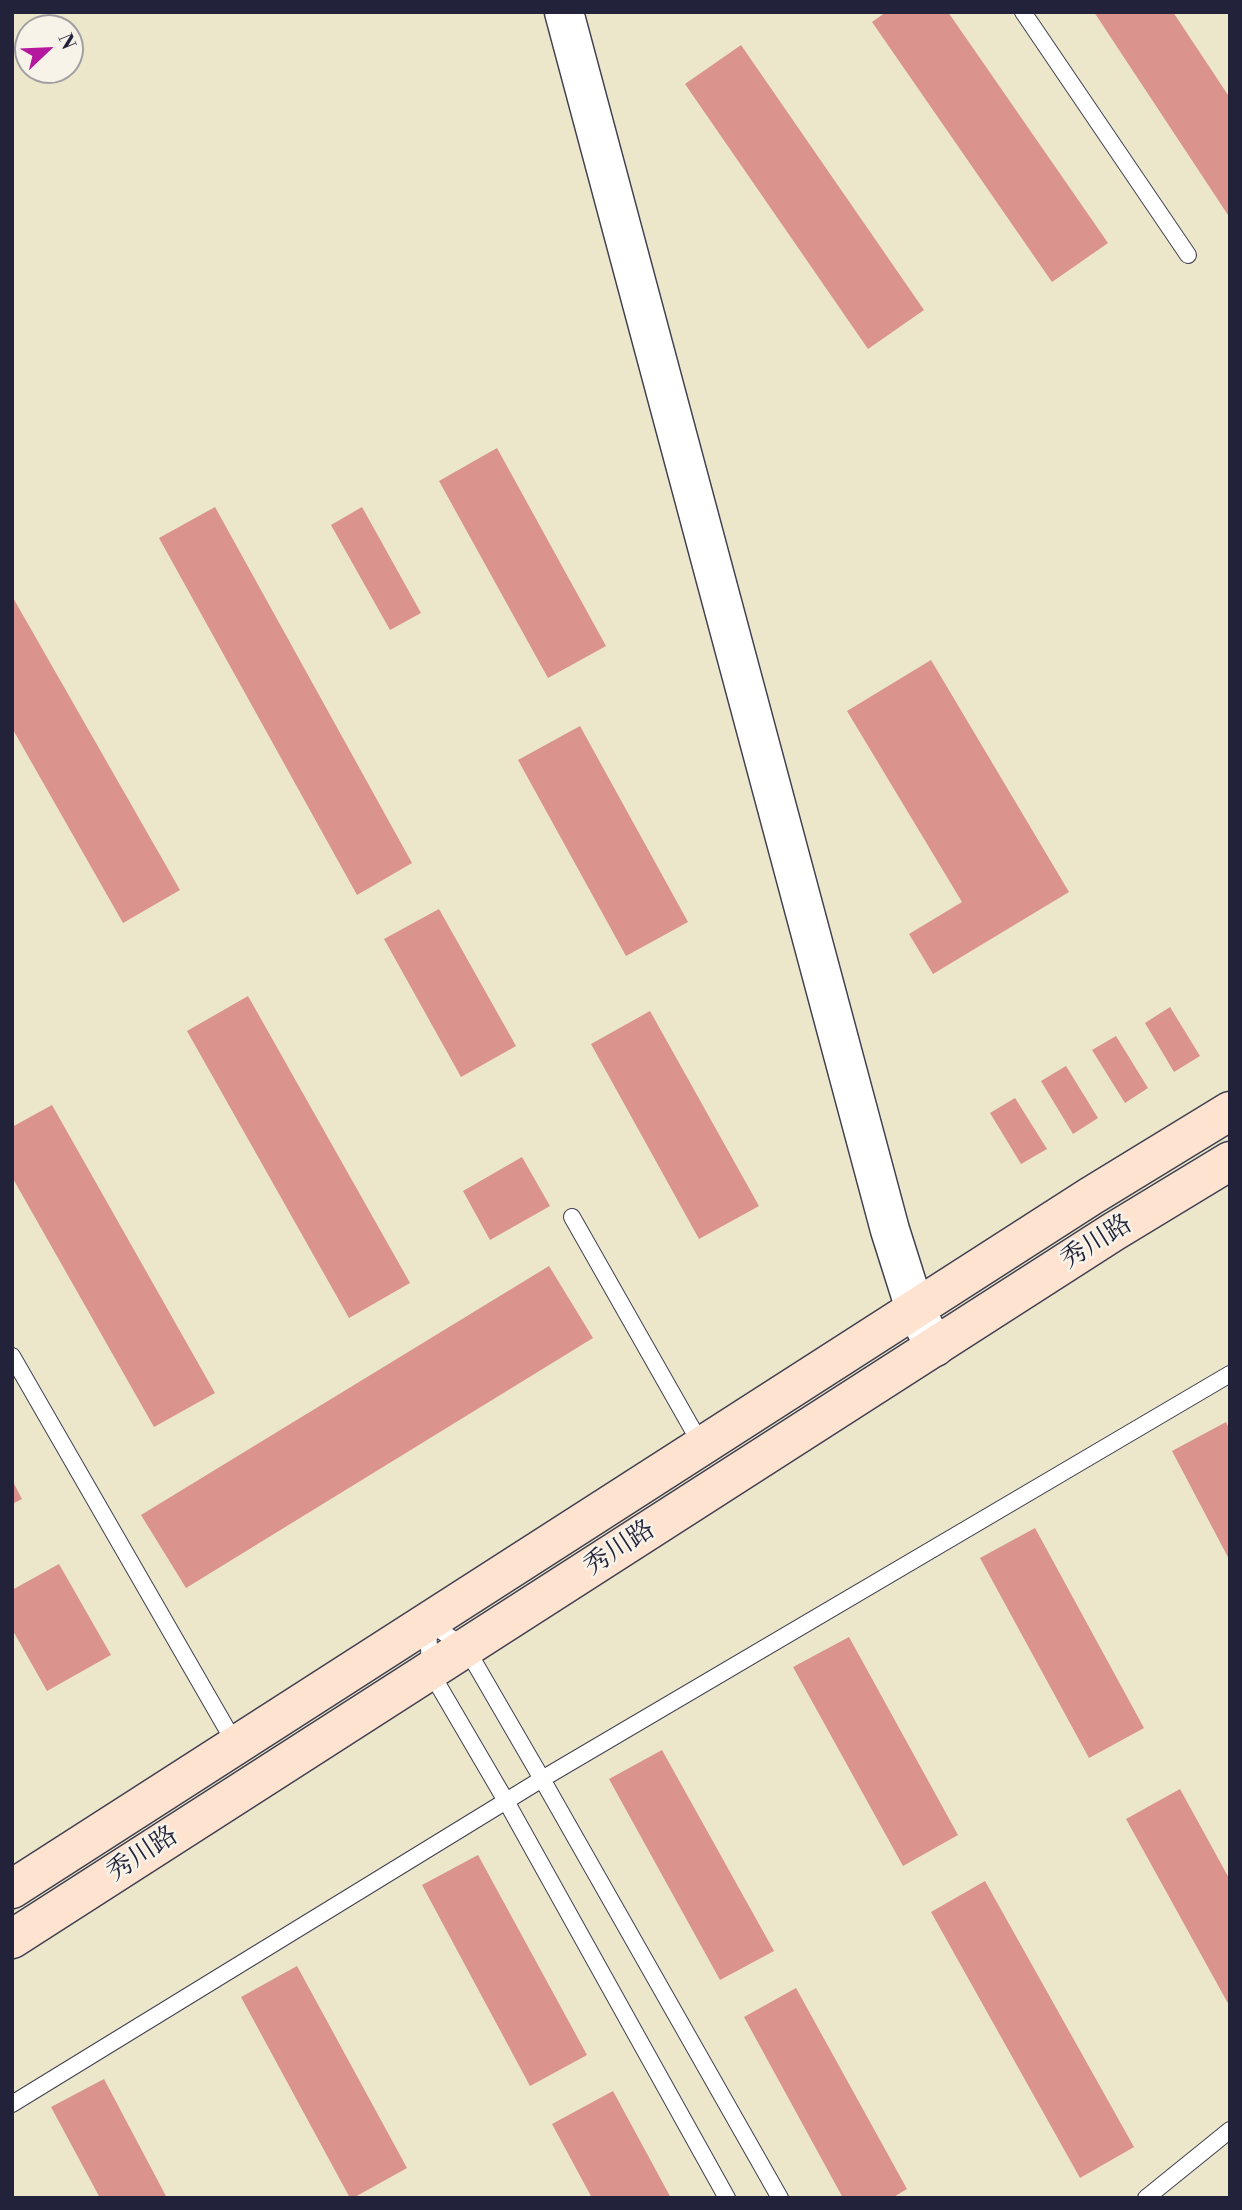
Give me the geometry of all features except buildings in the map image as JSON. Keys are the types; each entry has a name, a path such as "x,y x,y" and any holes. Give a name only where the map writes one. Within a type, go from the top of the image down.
{"main road":[{"name":"秀川路","path":"12,1889 1091,1196 1230,1111"},
{"name":"秀川路","path":"12,1939 1113,1232 1230,1161"}],"street":[{"path":"565,12 887,1217 915,1309 935,1347"}],"lane":[{"path":"1023,12 1188,255"},
{"path":"572,1217 702,1446"},
{"path":"12,1356 236,1745"},
{"path":"12,2104 542,1779 1230,1374"},
{"path":"428,1622 466,1648 780,2198"},
{"path":"428,1622 430,1671 506,1801 727,2198"},
{"path":"1146,2198 1230,2130"}]}
